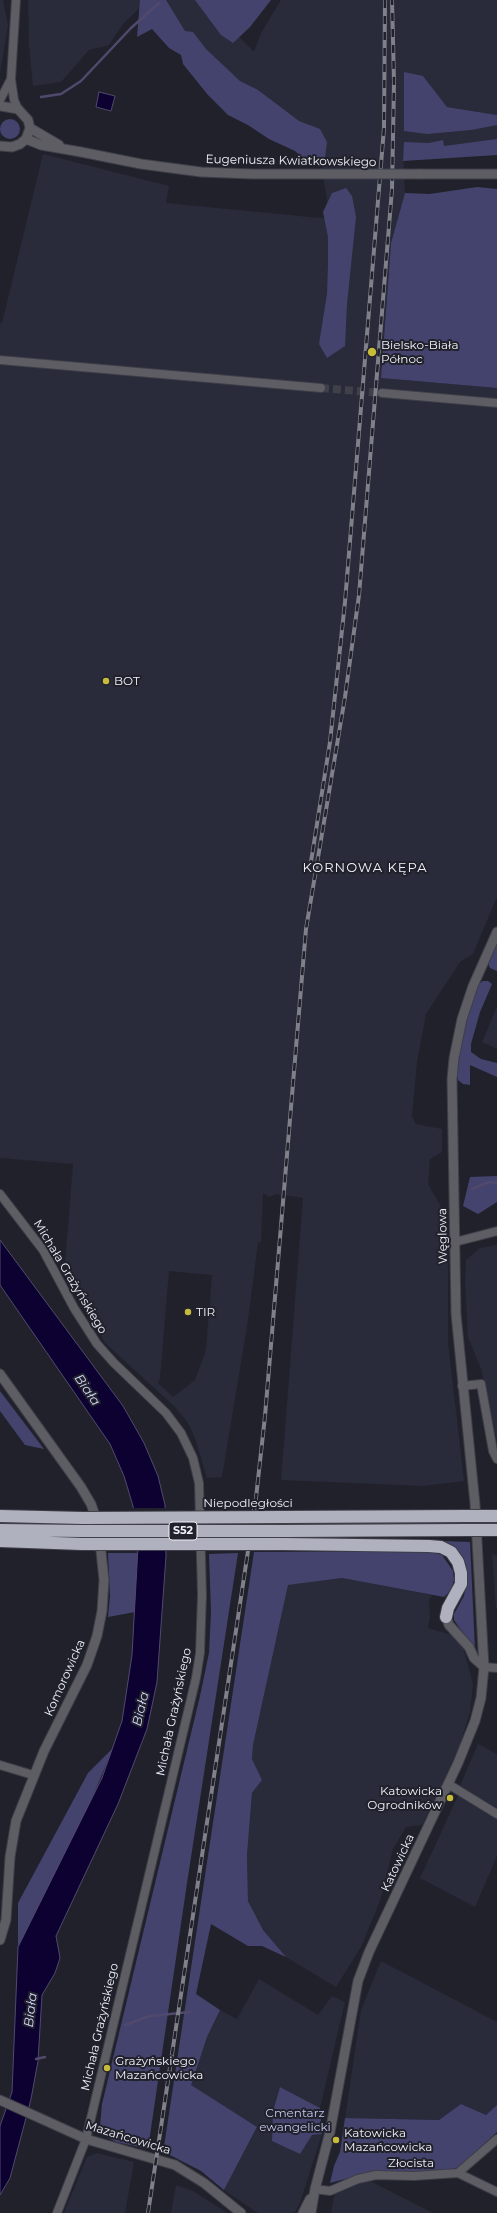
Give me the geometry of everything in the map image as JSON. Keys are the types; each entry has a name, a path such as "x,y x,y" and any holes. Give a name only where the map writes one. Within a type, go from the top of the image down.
{"highway":[{"name":"Niepodległości","path":"0,1516 83,1518 497,1516"},
{"name":"S52","path":"0,1530 491,1530"},
{"path":"0,1541 82,1544 429,1546 441,1548 451,1552 458,1562 461,1573 461,1584 448,1608 446,1617"}],"street":[{"path":"1,148 12,147 26,139 30,128 28,120 18,109 14,100 11,79 16,0"},
{"path":"0,100 11,79"},
{"path":"0,106 18,109"},
{"name":"Eugeniusza Kwiatkowskiego","path":"30,128 63,148"},
{"name":"Eugeniusza Kwiatkowskiego","path":"26,139 41,144 126,162 202,172 252,174 497,174"},
{"path":"0,360 321,388"},
{"path":"382,393 497,403"},
{"name":"Węglowa","path":"477,1547 473,1482 457,1336 452,1109 454,1058 462,1018 473,986 497,932"},
{"name":"Michała Grażyńskiego","path":"0,1194 43,1250 74,1308 98,1344 114,1363 166,1413 181,1433 192,1458 199,1483 202,1596 200,1653 196,1678 86,2139 57,2213"},
{"path":"455,1242 497,1231"},
{"name":"Komorowicka","path":"0,1374 81,1487 91,1504 98,1524 102,1551 104,1587 102,1611 97,1636 84,1671 34,1775 20,1809 13,1835 6,1920 0,1940"},
{"path":"462,1386 481,1384 493,1451 497,1459"},
{"name":"Katowicka","path":"311,2213 315,2189 330,2132 357,1984 372,1946 448,1784 475,1720 481,1698 484,1667 477,1547"},
{"path":"446,1617 449,1625 469,1647 474,1658 484,1667 497,1668"},
{"path":"0,1765 34,1775"},
{"path":"448,1784 497,1814"},
{"name":"Mazańcowicka","path":"0,2100 86,2139 175,2165 204,2183 241,2213"},
{"path":"497,2139 458,2174 497,2192"},
{"name":"Złocista","path":"315,2189 330,2191 358,2179 376,2175 414,2176 458,2174"},
{"name":"Katowicka","path":"303,2213 315,2189"}],"shaded area":[{"path":"0,0 3,0 8,25 0,74"},
{"path":"28,0 148,0 123,24 109,45 89,50 61,82 33,86 29,46"},
{"path":"148,0 203,0 254,52 261,33 281,0 497,0 497,115 447,107 423,76 404,125 497,121 497,145 403,154 405,193 391,243 381,378 497,388 497,897 473,954 460,962 426,1014 417,1062 412,1116 416,1124 442,1129 442,1152 430,1159 428,1184 444,1212 445,1235 448,1236 448,1342 464,1481 423,1486 281,1480 303,1198 276,1194 269,1197 263,1193 261,1242 258,1242 248,1320 222,1477 207,1478 196,1441 188,1423 175,1407 105,1343 65,1263 73,1164 0,1158 0,323 2,323 43,154 169,186 166,203 330,219 319,150","holes":["169,1271 212,1275 206,1350 195,1380 173,1397 158,1383 160,1378"]},
{"path":"497,1007 497,1049 482,1042"},
{"path":"497,1245 497,1441 481,1369 468,1337 465,1282 466,1260 480,1248"},
{"path":"492,1554 497,1556 497,1608 496,1608"},
{"path":"342,1578 432,1595 429,1600 430,1617 428,1628 455,1636 463,1647 473,1684 470,1712 460,1744 444,1781 422,1825 406,1827 393,1849 380,1901 361,1947 336,1987 286,1957 263,1930 248,1901 247,1855 252,1793 262,1780 252,1759 253,1745 288,1585"},
{"path":"478,1744 497,1754 497,1808 460,1786"},
{"path":"458,1796 497,1819 497,1856 475,1907 420,1878"},
{"path":"381,1961 497,2022 497,2105 486,2115 461,2104 439,2120 345,2118 361,2010"},
{"path":"259,1979 318,2015 332,1996 345,2002 320,2108 280,2087 273,2111 272,2141 322,2134 300,2203 295,2212 291,2213 258,2213 224,2190 257,2128 190,2085 207,2037 220,2010 237,2019"},
{"path":"97,2153 134,2162 125,2213 64,2213 87,2157"},
{"path":"366,2179 433,2213 331,2213 336,2186"},
{"path":"176,2185 193,2191 227,2213 171,2213"}],"green space":[{"path":"140,0 166,0 185,31 193,32 206,49 240,81 258,90 299,121 320,129 327,142 325,158 318,162 305,160 295,151 269,139 248,125 228,115 208,95 183,64 181,55 169,48 152,29 137,37"},
{"path":"195,0 271,0 250,27 233,43 221,35"},
{"path":"404,72 423,76 447,107 497,115 497,125 471,130 427,134 404,131"},
{"path":"6,119 14,119 20,125 20,133 14,139 6,139 0,133 0,125"},
{"path":"497,139 497,155 403,161 404,142 429,143 443,140 444,146"},
{"path":"477,187 497,189 497,388 381,378 391,243 405,193 430,194"},
{"path":"346,188 352,196 356,217 347,304 345,346 327,358 319,344 327,294 328,265 328,237 323,212 332,193"},
{"path":"497,942 497,971 490,968 488,963"},
{"path":"483,981 488,981 492,984 480,1012 471,1044 471,1052 481,1059 497,1063 497,1077 470,1065 470,1085 463,1084 458,1080 457,1076 463,1029 477,985"},
{"path":"497,1176 497,1202 478,1214 463,1206 470,1177"},
{"path":"0,1391 44,1449 25,1445 0,1411"},
{"path":"442,1541 470,1542 475,1650 454,1620 454,1614 464,1596 466,1585 453,1548"},
{"path":"427,1551 442,1555 453,1571 454,1580 451,1590 444,1597 342,1578 288,1585 253,1745 252,1759 262,1780 252,1793 247,1855 248,1901 263,1930 286,1957 262,1946 248,1946 211,1924 196,1994 220,2010 207,2037 191,2085 257,2127 224,2190 201,2171 163,2153 254,1552"},
{"path":"108,1553 138,1553 135,1612 108,1617 110,1596"},
{"path":"238,1553 148,2149 116,2142 104,2135 100,2126 102,2104 209,1653 211,1612 209,1554"},
{"path":"113,1748 85,1815 18,1947 18,1903 88,1773"},
{"name":"Cmentarz ewangelicki","path":"280,2087 320,2108 322,2134 312,2135 300,2154 272,2141 273,2111"},
{"path":"461,2104 486,2115 497,2105 497,2132 459,2167 450,2170 413,2172 376,2171 330,2183 334,2166 340,2152 345,2118 439,2120"}],"water":[{"path":"99,92 115,96 111,111 96,107"},
{"name":"Biała","path":"0,1240 123,1406 144,1443 158,1476 165,1505 166,1556 157,1682 147,1729 118,1804 56,1936 60,1958 55,1973 42,1995 38,2061 31,2099 10,2178 0,2195 0,2126 12,2092 18,1947 102,1778 122,1721 132,1655 138,1547 133,1506 124,1476 110,1444 0,1285"}],"pier":[{"path":"131,1508 167,1508 167,1523 133,1523"}],"waterway":[{"path":"41,97 61,94 81,81 131,28 159,3"},
{"path":"472,1189 489,1182 497,1183"},
{"path":"125,2025 150,2016 190,2012"},
{"path":"36,2059 45,2057"}],"tunnel":[{"path":"321,388 382,393"}],"railway":[{"path":"310,868 330,742 345,602 384,128 385,0"},
{"path":"148,2213 256,1498 265,1416 306,929 345,697 359,595 392,189 394,82 392,0"}],"place":[{"name":"Bielsko-Biała Północ","path":"372,352"},
{"name":"BOT","path":"106,681"},
{"name":"TIR","path":"188,1312"},
{"name":"Katowicka Ogrodników","path":"450,1798"},
{"name":"Grażyńskiego Mazańcowicka","path":"107,2068"},
{"name":"Katowicka Mazańcowicka","path":"336,2140"}],"district":[{"name":"KORNOWA KĘPA","path":"365,868"}]}
